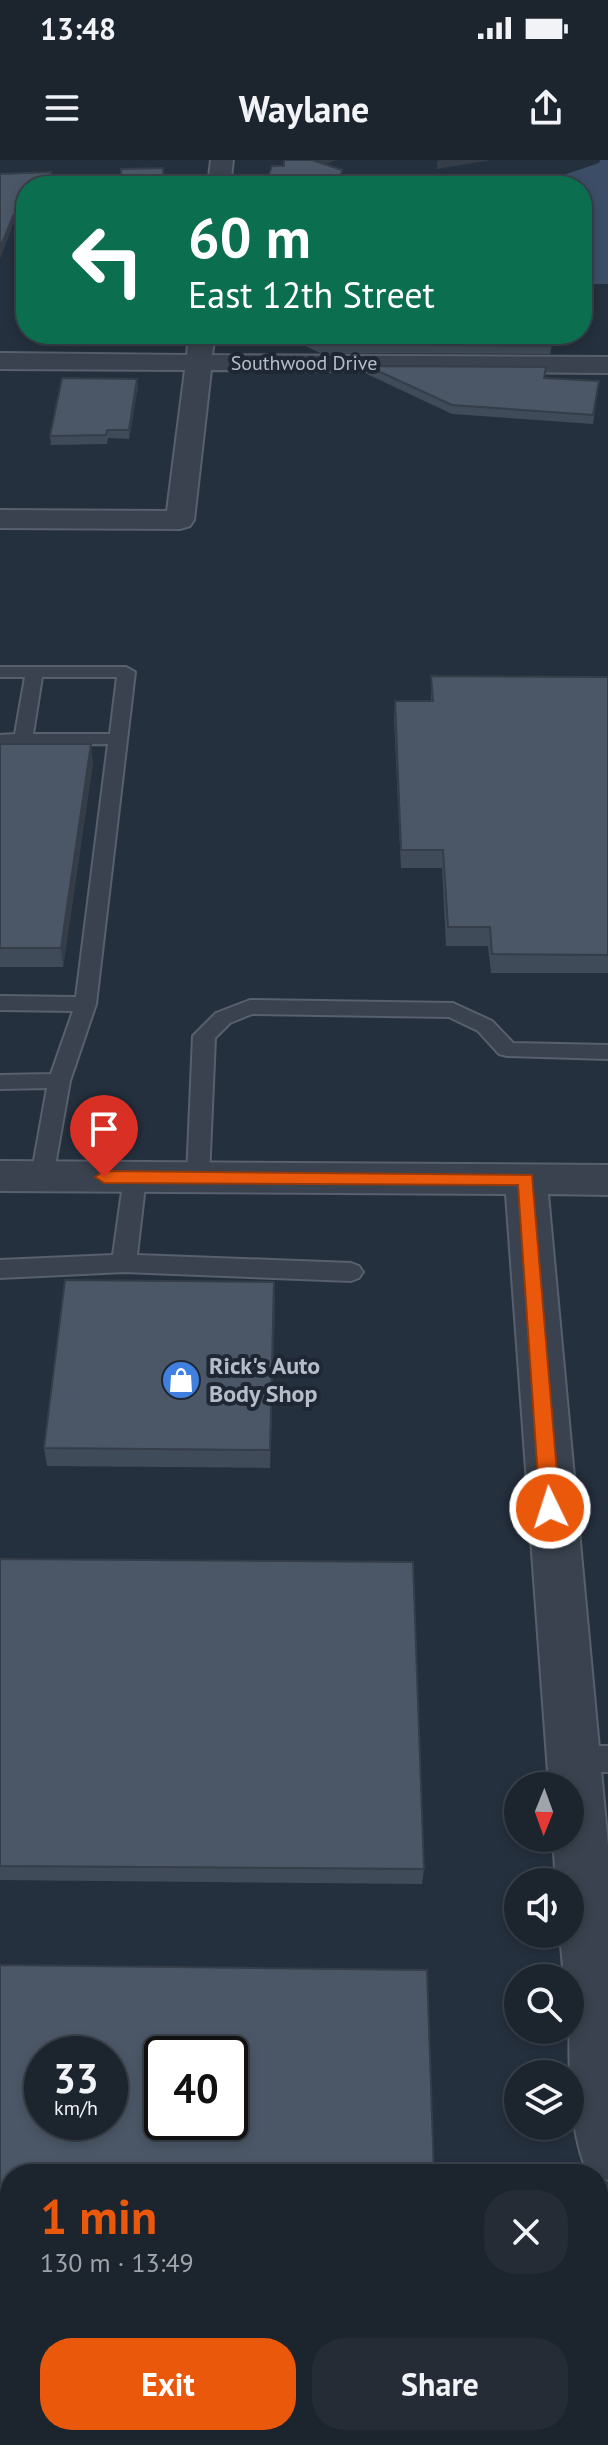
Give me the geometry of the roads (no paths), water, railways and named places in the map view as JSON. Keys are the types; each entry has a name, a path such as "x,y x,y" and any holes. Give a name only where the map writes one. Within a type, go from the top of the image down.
{"street":[{"path":"0,519 180,520 201,344"},
{"name":"Southwood Drive","path":"0,361 608,365"},
{"path":"0,1176 608,1180"},
{"path":"526,1179 590,1759 608,2150"}],"lane":[{"path":"0,672 126,672 86,1004 59,1081 42,1177"},
{"path":"23,740 34,672"},
{"path":"0,740 118,739"},
{"path":"0,1003 86,1004"},
{"path":"198,1177 204,1036 223,1018 250,1007 453,1010 485,1026 507,1049 608,1052"},
{"path":"0,1082 59,1081"},
{"path":"124,1263 135,1177"},
{"path":"0,1269 124,1263 351,1272"}],"water":[{"path":"600,160 608,160 608,284 592,284 592,176 561,176 599,163"}],"place":[{"name":"Rick's Auto Body Shop","path":"181,1380"}]}
